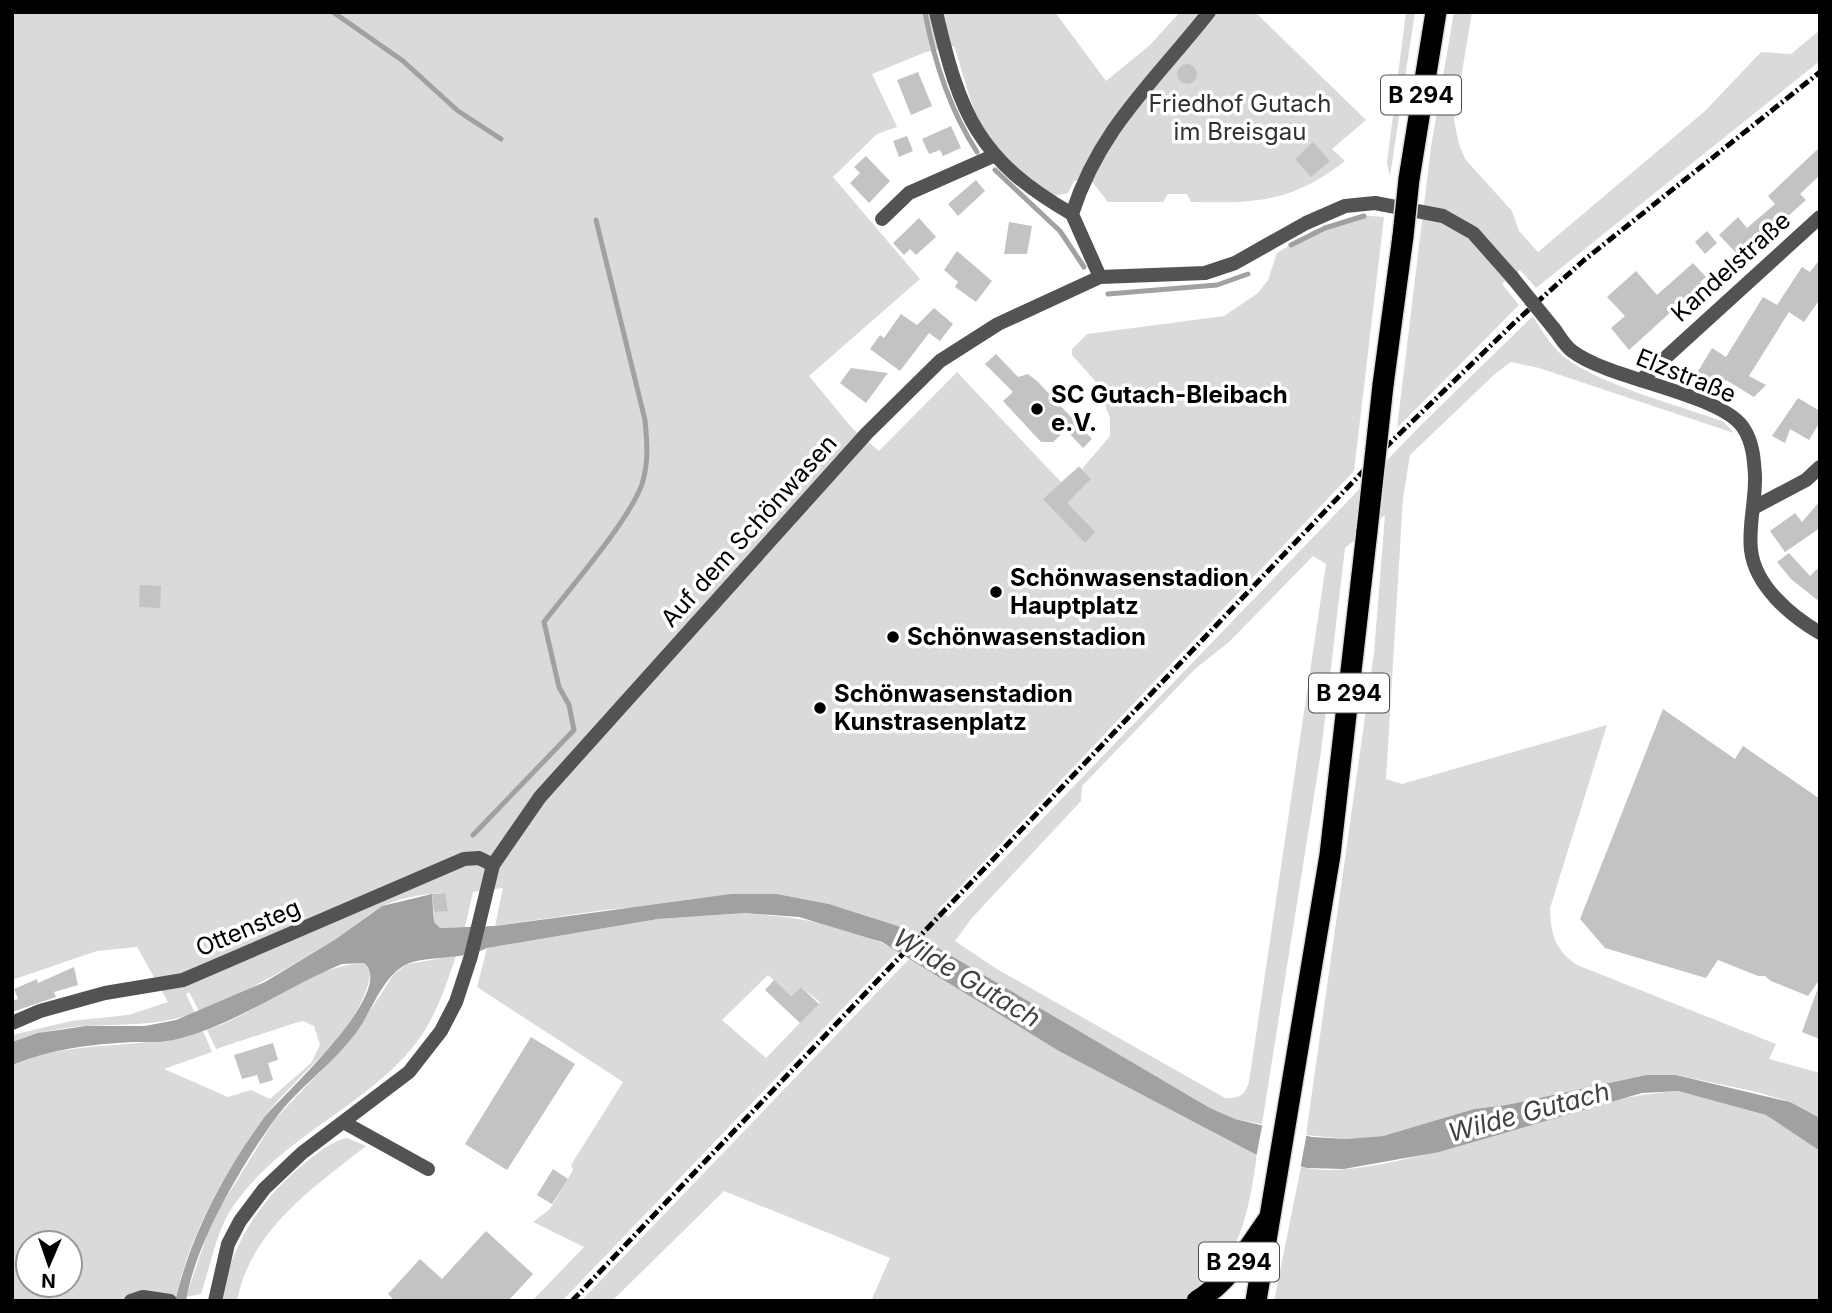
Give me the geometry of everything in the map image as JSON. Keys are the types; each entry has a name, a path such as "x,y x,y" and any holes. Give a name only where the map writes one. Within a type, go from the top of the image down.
{"highway":[{"name":"B 294","path":"1256,1301 1330,855 1409,178 1436,12"},
{"name":"B 294","path":"1197,1301 1212,1292 1232,1271 1272,1215"}],"street":[{"path":"936,12 970,123 993,156 1039,195 1072,214 1100,277"},
{"path":"1072,214 1084,177 1128,107 1209,12"},
{"path":"882,219 909,193 993,156"},
{"name":"Auf dem Schönwasen","path":"215,1301 224,1258 240,1221 264,1189 302,1153 409,1073 429,1050 456,1002 471,956 493,865 540,797 911,387 940,361 974,337 1100,277 1163,277 1205,273 1236,263 1306,223 1345,206 1376,202 1443,216 1473,233 1555,330"},
{"name":"Kandelstraße","path":"1641,380 1820,217"},
{"name":"Elzstraße","path":"1555,330 1571,350 1605,369 1728,412 1744,428 1754,454 1755,508 1751,549 1756,568 1774,596 1800,621 1820,634"},
{"path":"1755,508 1806,480 1820,467"},
{"name":"Ottensteg","path":"12,1023 40,1011 105,993 183,980 464,859 479,858 493,865"},
{"path":"345,1123 428,1169"},
{"path":"131,1301 143,1297 168,1301"}],"green space":[{"name":"Friedhof Gutach im Breisgau","path":"12,12 1055,12 1106,81 1150,45 1180,12 1255,12 1366,120 1332,149 1345,161 1326,175 1290,193 1235,202 1191,202 1187,194 1168,194 1163,202 1108,202 1090,179 1074,181 1068,193 1054,196 1016,169 986,132 972,104 954,46 926,52 872,74 897,127 877,134 833,177 920,279 809,376 852,428 879,451 957,372 1061,482 1079,466 1082,469 1110,436 1110,418 1101,395 1104,391 1072,355 1072,349 1087,334 1224,316 1258,293 1268,280 1277,253 1314,230 1358,215 1384,217 1354,471 938,910 948,917 1420,426 1533,316 1554,347 1571,362 1625,388 1724,422 1734,433 1539,368 1511,362 1410,455 1403,498 1386,779 1402,784 1607,725 1550,908 1555,940 1563,953 1577,965 1776,1044 1769,1059 1820,1073 1820,1118 1790,1102 1757,1092 1676,1075 1646,1075 1506,1105 1474,1109 1383,1136 1346,1139 1306,1135 1374,653 1385,515 1345,548 1321,752 1262,1124 1235,1119 1210,1108 904,928 829,904 777,894 604,910 495,926 503,888 473,892 465,927 439,928 434,922 434,912 448,910 446,893 412,897 379,908 302,959 217,1004 199,1011 189,992 186,994 195,1013 155,1022 58,1029 12,1042 12,1035 71,1021 128,1015 168,1002 137,947 97,951 12,980","holes":["1313,556 1326,564 1249,1082 1241,1095 1225,1098 997,969 955,941 971,919 1081,801 1082,786 1195,669 1229,642"]},
{"path":"1406,12 1415,12 1390,176 1387,163"},
{"path":"1454,12 1472,12 1454,120 1459,144 1465,159 1512,211 1519,231 1538,252 1705,111 1761,52 1791,54 1820,30 1820,61 1536,288 1520,270 1502,284 1519,305 1397,428 1431,147"},
{"path":"745,913 784,917 843,929 898,951 562,1301 532,1301 584,1247 533,1222 550,1209 573,1170 571,1165 623,1082 477,987 487,948 658,919","holes":["768,975 791,996 801,987 820,1002 766,1058 722,1020"]},
{"path":"456,956 443,992 421,1037 393,1069 298,1141 253,1181 228,1215 201,1294 186,1297 207,1235 221,1206 275,1119 352,1038 394,974 407,964"},
{"path":"910,958 1257,1155 1245,1218 1238,1238 1218,1273 1185,1301 871,1301 890,1258 724,1191 612,1301 581,1301"},
{"path":"364,963 371,972 364,995 341,1034 262,1120 222,1182 190,1249 176,1296 168,1296 167,1301 12,1301 12,1065 61,1051 155,1041 203,1031 212,1052 164,1069 228,1097 251,1090 270,1099 311,1063 320,1045 314,1026 303,1021 216,1049 207,1030 323,972"},
{"path":"1678,1091 1766,1115 1820,1151 1820,1301 1274,1301 1301,1167 1337,1170 1397,1161 1607,1102"},
{"path":"347,1138 366,1146 287,1212 256,1252 244,1275 237,1301 222,1301 232,1260 240,1241 262,1207 306,1162 330,1144"}],"water":[{"name":"Wilde Gutach","path":"432,894 434,922 440,928 495,926 731,894 777,894 829,904 904,928 1210,1108 1235,1119 1312,1137 1346,1139 1383,1136 1474,1109 1506,1105 1646,1075 1676,1075 1790,1102 1820,1118 1820,1151 1766,1115 1678,1091 1642,1093 1439,1152 1344,1169 1307,1168 1257,1155 1059,1051 882,942 799,917 745,913 658,919 487,948 466,955 422,960 405,965 396,972 382,989 352,1038 283,1108 262,1138 234,1182 209,1231 191,1279 186,1301 175,1301 199,1229 235,1161 263,1119 352,1019 365,996 370,977 364,963 342,964 243,1014 175,1040 71,1048 12,1065 12,1042 38,1033 86,1026 145,1026 176,1020 265,982 336,939 382,906"}],"pier":[{"path":"1263,1121 1307,1132 1300,1170 1256,1158"}],"building":[{"path":"1187,64 1194,67 1197,74 1194,81 1187,84 1180,81 1177,74 1180,67"},
{"path":"918,72 932,106 911,115 897,80"},
{"path":"951,126 961,148 943,156 940,150 929,154 922,139"},
{"path":"907,136 913,151 899,157 893,141"},
{"path":"1313,142 1330,161 1311,177 1295,159"},
{"path":"1820,147 1820,175 1800,194 1806,200 1741,258 1719,235 1738,217 1747,228 1775,204 1768,196"},
{"path":"866,156 890,181 869,203 850,183 860,173 854,167"},
{"path":"976,180 985,191 958,216 948,204"},
{"path":"919,218 936,237 916,255 910,249 904,255 893,243"},
{"path":"1009,222 1032,226 1027,254 1004,254"},
{"path":"1707,231 1717,243 1705,254 1695,242"},
{"path":"957,251 992,281 976,302 955,287 958,282 944,270"},
{"path":"1820,259 1820,299 1804,322 1789,312 1749,376 1766,385 1754,397 1726,380 1721,388 1697,373 1712,348 1726,357 1763,297 1777,305 1802,267 1810,272"},
{"path":"1693,263 1706,277 1700,282 1706,289 1688,305 1684,300 1629,350 1611,328 1625,316 1607,297 1636,271 1657,295"},
{"path":"934,308 953,324 940,341 929,333 900,371 870,349 880,335 884,338 901,314 917,325"},
{"name":"SC Gutach-Bleibach e.V.","path":"996,354 1018,377 1028,374 1038,382 1092,439 1083,448 1066,430 1053,442 1041,442 1003,401 1013,392 985,364"},
{"path":"851,368 888,373 866,403 840,383"},
{"path":"1798,398 1820,411 1820,422 1809,440 1790,429 1785,443 1772,436"},
{"path":"1079,467 1091,479 1067,503 1095,532 1085,543 1043,499"},
{"path":"1820,501 1820,528 1785,552 1770,531 1795,513 1802,522"},
{"path":"1789,553 1810,576 1820,566 1820,602 1791,579 1777,562"},
{"path":"140,585 161,586 160,608 139,607"},
{"path":"1663,709 1735,759 1743,746 1820,799 1820,979 1808,996 1765,976 1758,976 1718,960 1706,978 1605,948 1580,919"},
{"path":"446,893 448,911 434,912 432,894"},
{"path":"74,967 78,985 54,992 56,997 12,1012 12,1001 18,999 14,989 37,979 38,983"},
{"path":"774,980 791,996 801,987 819,1004 800,1023 765,990"},
{"path":"1820,988 1820,1039 1802,1032"},
{"path":"531,1037 575,1064 507,1170 465,1144"},
{"path":"273,1043 278,1060 268,1063 273,1080 260,1084 257,1075 242,1079 234,1055"},
{"path":"553,1169 568,1179 552,1204 537,1195"},
{"path":"486,1231 533,1274 508,1301 395,1301 388,1294 420,1259 442,1279"}],"waterway":[{"path":"333,12 403,61 458,111 501,139"},
{"path":"925,12 944,85 977,152"},
{"path":"995,170 1060,231 1084,267"},
{"path":"1291,245 1325,228 1364,216"},
{"path":"473,835 574,730 569,705 559,687 544,622 625,516 642,484 646,468 645,420 596,220"},
{"path":"1108,294 1217,285 1248,274"}],"railway":[{"path":"572,1301 1390,443 1514,323 1583,261 1820,72"}],"place":[{"name":"SC Gutach-Bleibach e.V.","path":"1037,409"},
{"name":"Schönwasenstadion Hauptplatz","path":"996,592"},
{"name":"Schönwasenstadion","path":"893,637"},
{"name":"Schönwasenstadion Kunstrasenplatz","path":"820,708"}]}
